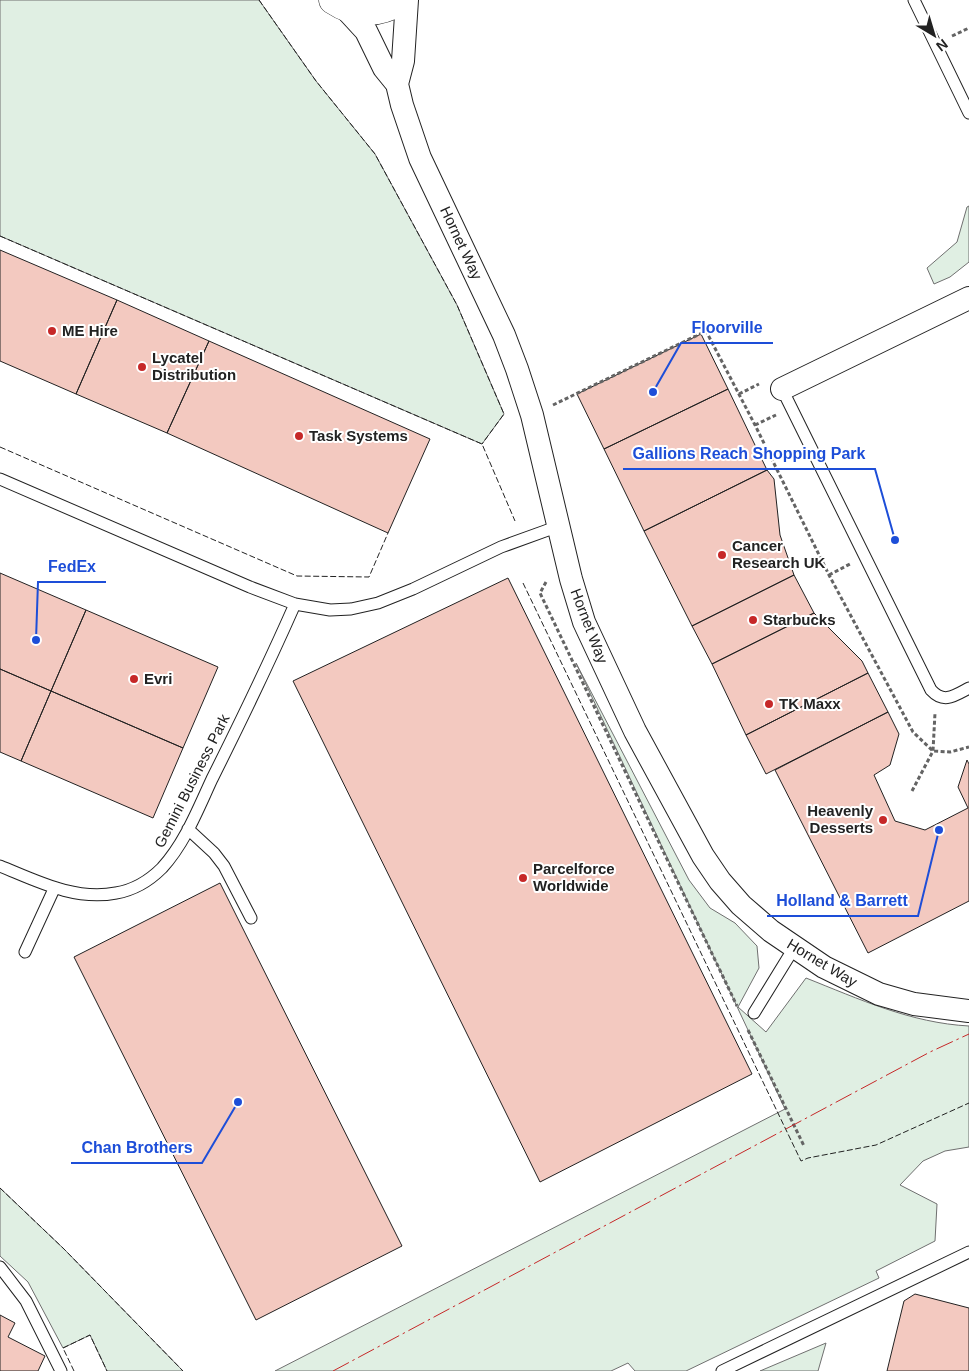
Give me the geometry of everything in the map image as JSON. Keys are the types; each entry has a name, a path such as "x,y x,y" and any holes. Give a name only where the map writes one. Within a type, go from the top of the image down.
{"street":[{"path":"338,3 365,12 387,9 403,0"},
{"name":"Hornet Way","path":"397,84 403,60 407,0"},
{"name":"Hornet Way","path":"338,3 366,31 384,68 397,84 406,120 420,158 504,334 532,415 560,526 564,551 584,622 635,731 703,856 720,881 741,905 794,948 824,967 880,994 914,1004 969,1012"},
{"path":"782,389 969,298"}],"lane":[{"path":"914,0 969,114"},
{"path":"782,389 931,690 943,698 951,697 969,688"},
{"path":"0,480 206,569 295,604 330,610 351,609 378,603 413,589 501,547 560,526"},
{"name":"Gemini Business Park","path":"0,866 54,889 78,894 98,895 117,893 135,887 163,867 179,846 188,829 295,604"},
{"path":"188,829 214,852 224,866 251,918"},
{"path":"25,952 54,889"},
{"path":"754,1014 794,948"},
{"path":"722,1371 969,1252"},
{"path":"0,1267 26,1301 61,1371"}],"path":[{"path":"532,415 706,331 829,575 913,732 933,751 950,752 969,746"},
{"path":"564,551 540,593 740,1013"},
{"path":"912,791 933,751 936,695"},
{"path":"744,1022 804,1146"}],"green space":[{"path":"0,0 259,0 316,81 375,154 457,305 504,414 482,444 0,236"},
{"path":"969,206 969,262 950,277 934,284 927,268 957,242 967,207"},
{"path":"576,663 689,880 710,908 735,923 757,946 759,968 738,1007 766,1032 806,978 866,1002 906,1015 948,1024 969,1026 969,1147 945,1151 923,1161 900,1185 937,1204 935,1241 876,1271 879,1278 686,1371 635,1371 628,1363 611,1371 275,1371 785,1109"},
{"path":"0,1188 64,1249 183,1371 107,1371 90,1335 63,1348 28,1282 0,1256"},
{"path":"826,1343 818,1371 760,1371"}],"building":[{"name":"ME Hire","path":"0,250 117,300 76,394 0,361"},
{"name":"Lycatel Distribution","path":"117,300 209,341 167,433 76,394"},
{"path":"701,334 728,389 604,449 577,394"},
{"name":"Task Systems","path":"209,341 430,439 388,533 167,433"},
{"path":"728,389 767,470 644,531 604,449"},
{"name":"Cancer Research UK","path":"767,470 774,479 780,535 794,575 692,626 644,531"},
{"path":"0,573 86,610 51,691 0,669"},
{"name":"Starbucks","path":"794,575 814,613 712,664 692,626"},
{"name":"Parcelforce Worldwide","path":"508,578 752,1074 540,1182 293,681"},
{"name":"Evri","path":"86,610 218,667 183,748 51,691"},
{"name":"TK Maxx","path":"814,613 862,661 868,673 746,735 712,664"},
{"path":"0,669 51,691 21,761 0,752"},
{"path":"868,673 888,712 766,774 746,735"},
{"path":"51,691 183,748 153,818 21,761"},
{"path":"888,712 899,734 890,765 874,775 895,821 925,830 968,808 958,787 967,760 969,764 969,901 868,953 775,770"},
{"path":"220,883 402,1246 256,1320 74,957"},
{"path":"915,1294 969,1308 969,1371 887,1371 904,1301"},
{"path":"0,1315 15,1323 8,1337 45,1356 38,1371 0,1371"}],"fence":[{"path":"259,0 316,81 375,154 457,305 504,414 482,444"},
{"path":"0,236 482,444 515,521"},
{"path":"0,447 297,576 369,577 388,533"},
{"path":"523,583 801,1161 876,1145 969,1103"},
{"path":"0,1188 64,1249 183,1371"},
{"path":"74,1371 63,1348 90,1335 107,1371"}],"power":[{"path":"333,1371 930,1052 969,1034"}],"place":[{"name":"ME Hire","path":"52,331"},
{"name":"Lycatel Distribution","path":"142,367"},
{"name":"Floorville","path":"653,392"},
{"name":"Task Systems","path":"299,436"},
{"name":"Gallions Reach Shopping Park","path":"895,540"},
{"name":"Cancer Research UK","path":"722,555"},
{"name":"Starbucks","path":"753,620"},
{"name":"FedEx","path":"36,640"},
{"name":"Evri","path":"134,679"},
{"name":"TK Maxx","path":"769,704"},
{"name":"Heavenly Desserts","path":"883,820"},
{"name":"Holland & Barrett","path":"939,830"},
{"name":"Parcelforce Worldwide","path":"523,878"},
{"name":"Chan Brothers","path":"238,1102"}]}
